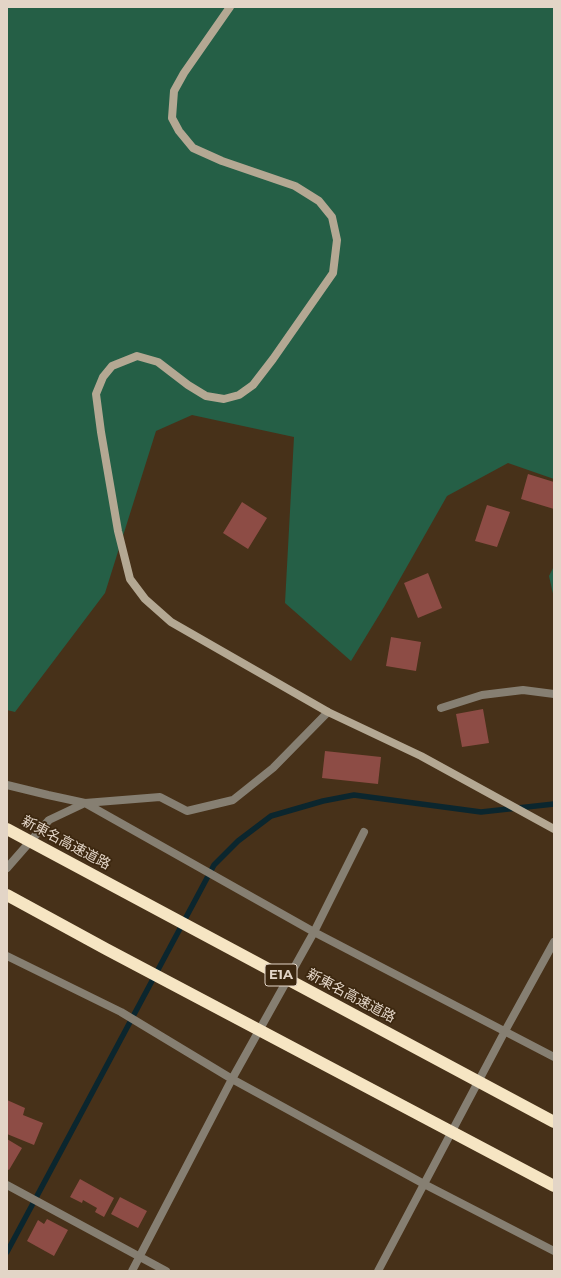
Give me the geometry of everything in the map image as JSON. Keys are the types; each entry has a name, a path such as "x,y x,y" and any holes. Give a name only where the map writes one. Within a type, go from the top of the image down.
{"highway":[{"name":"新東名高速道路","path":"7,829 554,1122"},
{"path":"7,895 554,1186"}],"street":[{"path":"230,7 184,73 174,91 172,118 179,131 193,148 222,161 295,186 319,201 332,217 337,240 333,273 253,385 239,395 224,399 206,396 188,385 158,362 138,356 112,366 103,378 96,394 101,432 118,531 130,579 145,599 171,622 328,712 421,756 554,829"},
{"path":"441,708 482,695 523,690 554,694"},
{"path":"7,868 49,820 84,803 160,797 187,811 233,800 273,768 328,712"},
{"path":"7,784 84,803 314,932 554,1057"},
{"path":"132,1271 232,1079 314,932 364,832"},
{"path":"378,1271 505,1031 554,942"},
{"path":"7,956 121,1012 232,1079 424,1184 554,1251"},
{"path":"7,1185 166,1271"}],"green space":[{"path":"7,7 554,7 554,479 508,463 447,496 384,607 351,661 285,603 294,437 192,415 156,431 105,593 15,712 7,710"},
{"path":"554,566 554,598 549,576"}],"building":[{"path":"528,474 554,482 554,509 521,499"},
{"path":"242,502 267,518 248,549 223,533"},
{"path":"487,505 510,512 497,547 475,541"},
{"path":"428,573 442,608 418,618 404,583"},
{"path":"391,637 421,642 416,671 386,666"},
{"path":"483,709 489,743 462,747 456,714"},
{"path":"325,751 381,757 378,784 322,778"},
{"path":"7,1100 25,1108 23,1115 43,1123 34,1145 7,1134"},
{"path":"7,1139 22,1148 9,1170 7,1169"},
{"path":"80,1179 114,1198 104,1217 95,1212 97,1208 83,1200 82,1203 70,1197"},
{"path":"120,1197 147,1211 138,1228 111,1214"},
{"path":"47,1219 68,1230 54,1256 27,1241 38,1220 44,1224"}],"waterway":[{"path":"7,1252 214,865 238,841 271,816 323,801 354,795 481,812 554,804"}]}
